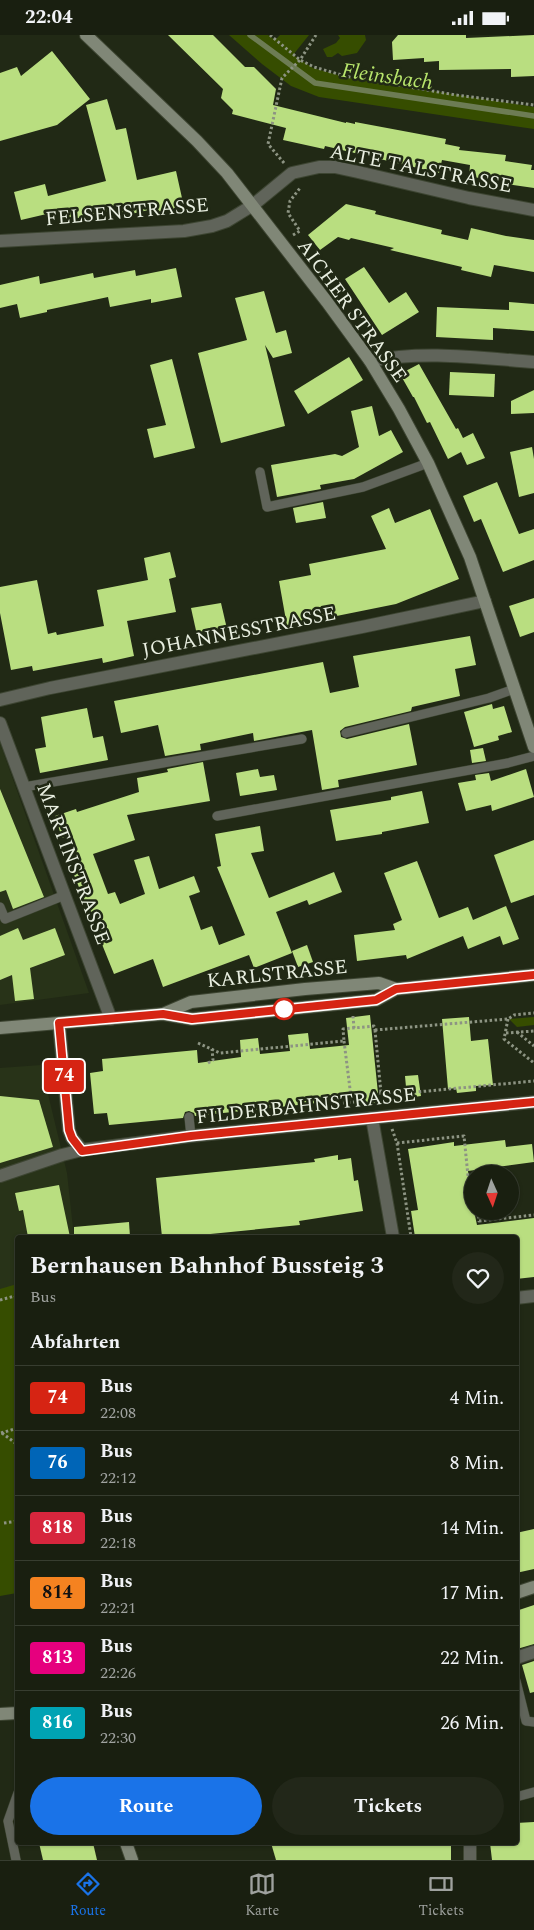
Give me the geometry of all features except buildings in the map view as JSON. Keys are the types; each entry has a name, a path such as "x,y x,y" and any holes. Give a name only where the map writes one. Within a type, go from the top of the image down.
{"main road":[{"name":"AICHER STRASSE","path":"86,35 197,141 227,173 370,361 428,463 470,557 534,747"},
{"name":"KARLSTRASSE","path":"0,1028 163,1014 192,1019 376,1000 396,989 534,975"},
{"name":"KARLSTRASSE","path":"163,1014 191,1002 305,989 380,983 396,989"},
{"path":"305,989 311,998 305,1007"},
{"path":"236,1014 228,1010 228,1006 230,1002 241,996"},
{"path":"519,1592 534,1587"},
{"path":"0,1714 15,1713"},
{"path":"127,1845 132,1860"}],"street":[{"name":"ALTE TALSTRASSE","path":"253,205 292,173 319,167 335,167 469,198 534,210"},
{"name":"FELSENSTRASSE","path":"0,241 199,229 227,221 253,205"},
{"path":"370,361 397,355 422,354 534,362"},
{"name":"JOHANNESSTRASSE","path":"0,700 50,688 485,601"},
{"name":"MARTINSTRASSE","path":"0,723 112,1019"},
{"path":"59,1023 69,1130 72,1138 82,1151"},
{"name":"FILDERBAHNSTRASSE","path":"0,1176 82,1151 191,1136 534,1102"},
{"path":"372,1118 393,1235"},
{"path":"519,1298 534,1296"},
{"path":"519,1658 534,1652"},
{"path":"470,1845 470,1860"}],"lane":[{"path":"260,473 267,507 363,487 428,463"},
{"path":"346,733 489,698 514,689"},
{"path":"24,787 302,739"},
{"path":"217,816 508,763 534,755"},
{"path":"0,907 5,919 65,895"},
{"path":"189,1117 191,1136"},
{"path":"519,1693 526,1721 534,1722"},
{"path":"519,1796 534,1793"},
{"path":"15,1801 8,1821 16,1860"}],"path":[{"path":"270,35 300,60 314,67 346,76 534,105"},
{"path":"292,173 268,144 282,78 300,60 316,35"},
{"path":"281,244 300,231 288,213 290,201 302,186"},
{"path":"375,1030 508,1019 514,1015 534,1013"},
{"path":"353,1019 358,1019"},
{"path":"508,1019 504,1039 534,1063"},
{"path":"343,1103 353,1102 343,1029 374,1026 381,1093"},
{"path":"506,1033 534,1031"},
{"path":"516,1032 534,1046"},
{"path":"198,1043 220,1053 344,1041"},
{"path":"208,1063 213,1060 212,1049"},
{"path":"351,1097 534,1081"},
{"path":"388,1116 397,1143 411,1235"},
{"path":"397,1143 464,1136 467,1165"},
{"path":"519,1217 534,1215"},
{"path":"0,1300 15,1296"},
{"path":"1,1433 15,1429"},
{"path":"1,1433 15,1443"},
{"path":"4,1523 15,1521"}],"shaded area":[{"path":"0,743 89,993 0,1005"},
{"path":"41,1065 67,1173 74,1235 15,1235 15,1288 0,1292 0,1068"}],"green space":[{"path":"229,35 268,35 275,40 280,35 309,35 293,55 313,68 345,77 534,107 534,129 319,97 291,86"},
{"path":"338,35 365,35 366,40 357,53 342,56 338,53 332,57 327,57 323,49 336,43 340,38"},
{"path":"534,1017 534,1025 517,1027 509,1019"},
{"path":"15,1285 15,1593 0,1596 0,1289"}],"waterway":[{"name":"Fleinsbach","path":"250,35 315,83 534,116"}],"bus line":[{"name":"74","path":"534,975 396,989 376,1000 192,1019 163,1014 59,1023 69,1130 72,1138 82,1151 191,1136 534,1102"}]}
